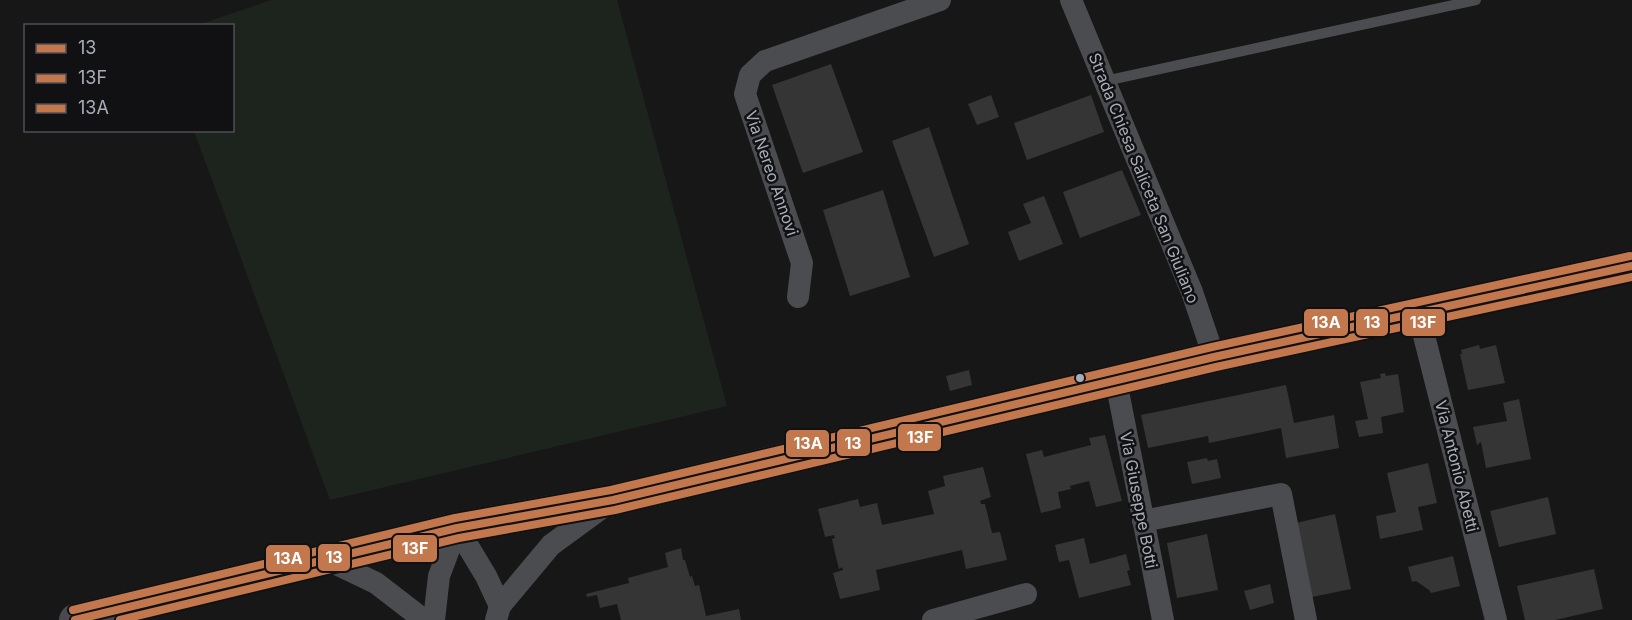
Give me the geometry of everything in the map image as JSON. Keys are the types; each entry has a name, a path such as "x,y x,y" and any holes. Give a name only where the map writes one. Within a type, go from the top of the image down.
{"main road":[{"path":"75,620 457,528 613,500 1214,357 1632,266"}],"street":[{"name":"Via Nereo Annovi","path":"798,297 802,263 745,94 750,75 765,61 940,0"},
{"name":"Strada Chiesa Saliceta San Giuliano","path":"1071,0 1192,292 1214,357"},
{"name":"Via Antonio Abetti","path":"1418,312 1496,620"},
{"name":"Via Giuseppe Botti","path":"1116,381 1163,620"},
{"path":"1143,521 1281,494 1306,620"},
{"path":"498,613 551,545 613,500"},
{"path":"457,528 486,576 498,613"},
{"path":"434,620 439,576 457,528"},
{"path":"326,559 376,583 424,620"},
{"path":"933,620 1026,594"}],"lane":[{"path":"1105,81 1476,0"}],"shaded area":[{"path":"271,0 617,0 727,406 330,500 194,132 234,132 234,24 201,24"}],"building":[{"path":"831,64 863,152 803,173 772,85"},
{"path":"991,95 999,117 977,125 968,104"},
{"path":"1091,95 1104,132 1027,160 1014,123"},
{"path":"929,127 969,244 934,257 892,141"},
{"path":"1122,170 1141,215 1080,238 1063,192"},
{"path":"883,190 910,277 850,296 823,210"},
{"path":"1044,196 1063,244 1019,261 1008,232 1031,223 1023,204"},
{"path":"1479,345 1480,349 1496,345 1505,383 1468,390 1460,354 1462,354 1461,350"},
{"path":"969,370 972,385 950,391 946,376"},
{"path":"1385,373 1386,376 1398,374 1404,412 1381,417 1383,433 1359,437 1355,421 1368,419 1360,382 1381,378 1380,374"},
{"path":"1286,385 1294,423 1334,415 1339,448 1286,458 1281,428 1209,443 1208,436 1148,448 1141,415"},
{"path":"1519,399 1531,459 1486,468 1481,442 1477,445 1473,427 1507,421 1503,403"},
{"path":"1105,435 1122,501 1096,507 1089,481 1058,492 1061,508 1041,513 1026,454 1042,450 1044,457 1091,445 1089,438"},
{"path":"1207,458 1208,461 1217,459 1221,478 1192,484 1187,462"},
{"path":"1428,463 1437,503 1418,507 1423,530 1380,539 1376,516 1396,512 1387,473"},
{"path":"983,467 991,497 980,501 981,504 985,504 992,533 1000,532 1007,560 966,569 962,550 876,570 880,590 840,599 833,573 843,570 842,567 839,569 832,539 835,538 834,535 825,537 818,509 858,499 860,507 877,503 882,525 934,514 928,491 945,486 943,476"},
{"path":"1548,497 1556,534 1499,547 1490,511"},
{"path":"1335,514 1351,589 1312,597 1296,523"},
{"path":"1207,534 1218,590 1177,598 1167,543"},
{"path":"1084,538 1090,564 1126,554 1131,585 1079,598 1069,560 1059,562 1055,545"},
{"path":"681,548 690,577 692,576 695,586 699,585 706,616 739,609 741,620 621,620 617,604 600,608 597,595 587,597 586,594 629,583 628,578 668,567 665,553"},
{"path":"1453,556 1460,586 1431,593 1416,581 1412,582 1408,567"},
{"path":"1594,569 1603,609 1555,620 1525,620 1517,586"},
{"path":"1270,584 1274,603 1250,610 1244,591"}],"transit line":[{"name":"13A","path":"73,610 455,518 611,490 1212,347 1630,256"},
{"name":"13","path":"75,620 457,528 613,500 1214,357 1632,266"},
{"name":"13F","path":"120,620 459,538 615,510 1216,367 1632,277"}]}
